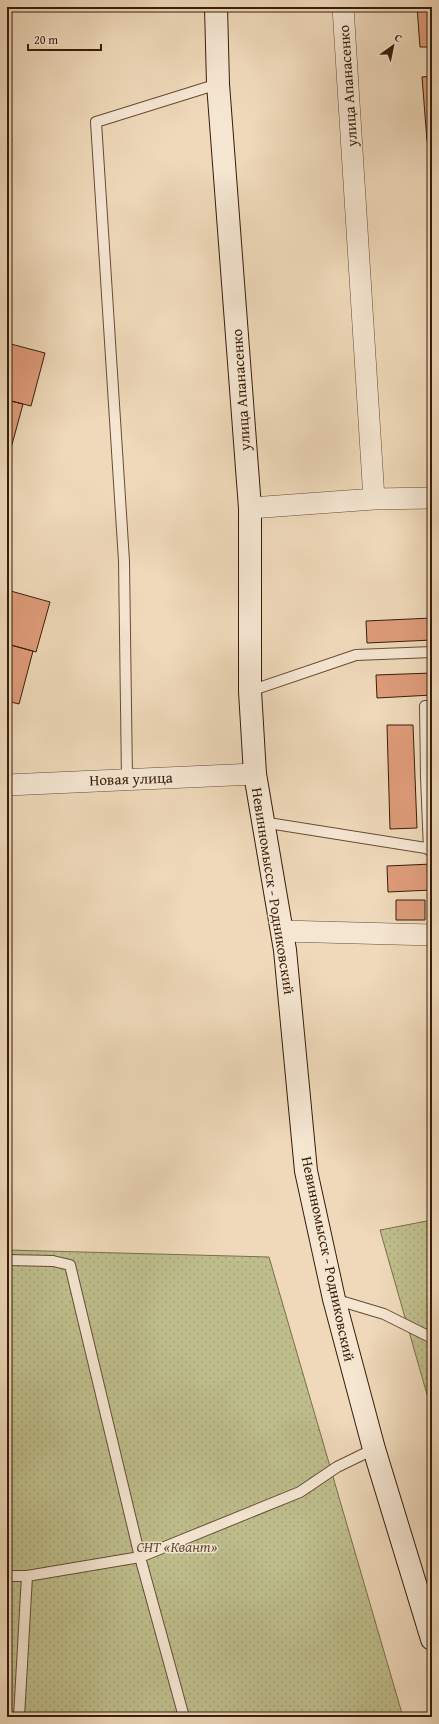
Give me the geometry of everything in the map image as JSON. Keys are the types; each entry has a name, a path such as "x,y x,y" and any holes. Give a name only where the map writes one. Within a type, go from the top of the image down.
{"street":[{"name":"улица Апанасенко","path":"216,7 218,84 250,508 250,691 255,774"},
{"name":"улица Апанасенко","path":"343,7 374,499"},
{"path":"250,508 374,499 432,498"},
{"name":"Новая улица","path":"7,785 255,774"},
{"name":"Невинномысск - Родниковский","path":"255,774 262,822 284,941 306,1171 334,1299 374,1449 432,1639"},
{"path":"284,941 432,935"}],"lane":[{"path":"127,779 124,561 96,122 218,84"},
{"path":"250,691 356,655 432,652"},
{"path":"262,822 431,849 425,706 432,706"},
{"path":"7,1260 53,1261 70,1265 140,1557 184,1717"},
{"path":"334,1299 384,1314 432,1338"},
{"path":"7,1576 27,1576 140,1557 300,1492 337,1467 374,1449"},
{"path":"19,1717 27,1576"}],"green space":[{"path":"432,1220 432,1412 380,1230"},
{"name":"СНТ «Квант»","path":"7,1250 269,1257 403,1717 7,1717"}],"building":[{"path":"417,7 432,7 432,47 420,47"},
{"path":"432,76 432,141 427,141 422,77"},
{"path":"7,138 12,139 7,157"},
{"path":"428,169 432,169 432,225"},
{"path":"7,343 45,353 31,406 7,400"},
{"path":"7,400 23,404 7,463"},
{"path":"7,590 50,602 36,652 7,644"},
{"path":"432,618 432,640 367,643 366,621"},
{"path":"7,644 33,651 19,704 7,701"},
{"path":"432,673 432,695 377,698 376,675"},
{"path":"387,725 413,725 417,828 390,829"},
{"path":"432,864 432,890 388,892 387,866"},
{"path":"396,900 425,900 425,920 396,920"}]}
